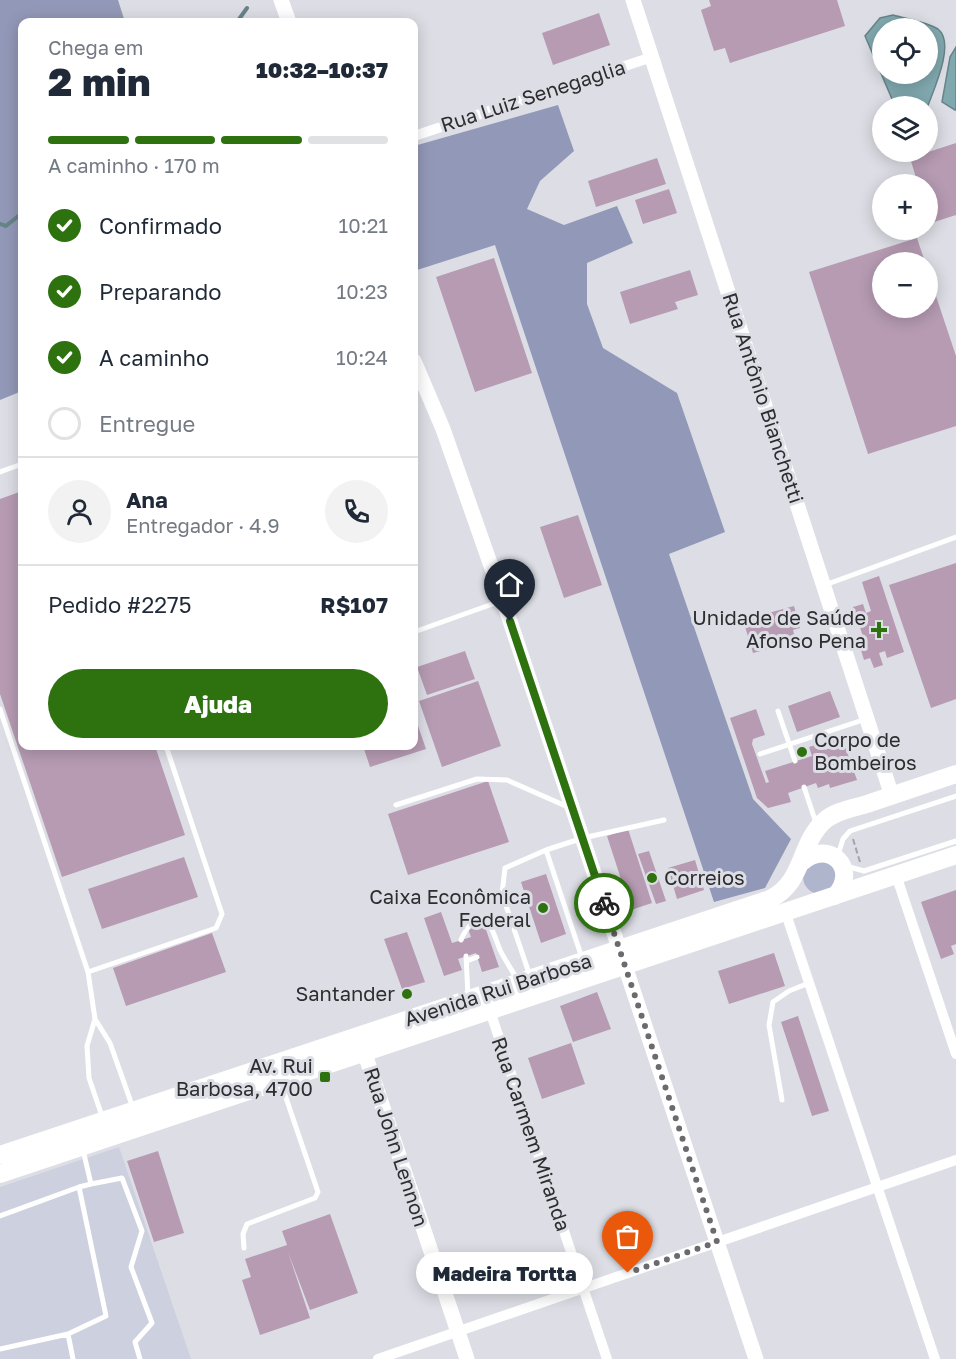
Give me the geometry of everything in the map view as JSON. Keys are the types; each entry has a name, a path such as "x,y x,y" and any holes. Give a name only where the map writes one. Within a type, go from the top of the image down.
{"main road":[{"name":"Avenida Rui Barbosa","path":"0,1155 134,1110 490,1011 781,894 799,868 818,829 832,816 956,774"},
{"path":"819,853 839,862 844,881 829,898 813,899 804,893 798,884 799,868 809,855 819,853"},
{"name":"Avenida Rui Barbosa","path":"0,1174 280,1081 468,1000 583,962 622,958 785,912 956,855"}],"street":[{"path":"281,0 287,18"},
{"name":"Rua Antônio Bianchetti","path":"633,0 892,795"},
{"name":"Rua Luiz Senegaglia","path":"418,135 652,57"},
{"path":"418,371 442,429 503,600 756,1359"},
{"path":"896,875 956,1054"},
{"path":"785,912 935,1359"},
{"name":"Rua Carmem Miranda","path":"490,1011 606,1359"},
{"name":"Rua John Lennon","path":"362,1045 467,1359"},
{"path":"378,1359 956,1160"}],"lane":[{"path":"0,471 18,465"},
{"path":"824,585 956,537"},
{"path":"418,632 503,600"},
{"path":"0,709 88,972 95,1019 110,1043 134,1110"},
{"path":"778,711 795,761"},
{"path":"760,754 867,718"},
{"path":"88,972 216,928 220,922 222,914 167,750"},
{"path":"396,805 477,779 507,780 573,809"},
{"path":"804,787 818,829"},
{"path":"956,796 850,831 839,849 839,862 864,871 956,841"},
{"path":"525,981 502,894 505,868 546,850 583,838 664,820"},
{"path":"546,850 583,962"},
{"path":"462,940 469,925 485,922 491,927 497,951 525,981"},
{"path":"468,1000 466,959 477,957"},
{"path":"782,1100 769,1025 772,1002 789,991 809,983"},
{"path":"95,1019 87,1046 90,1078 104,1120"},
{"path":"244,1248 243,1234 247,1224 315,1198 318,1192 280,1081"},
{"path":"82,1147 92,1184"},
{"path":"0,1216 79,1187 122,1178 142,1231 131,1267 152,1323 135,1342 140,1359"},
{"path":"0,1349 68,1334 106,1316 79,1187"},
{"path":"68,1334 73,1359"}],"path":[{"path":"852,836 861,862"}],"shaded area":[{"path":"0,0 118,0 124,18 18,18 18,393 0,400"},
{"path":"893,15 905,18 880,18"},
{"path":"872,28 872,52 865,36"},
{"path":"938,29 945,45 938,79"},
{"path":"956,47 955,110 942,102 950,57"},
{"path":"886,84 936,84 932,96 891,96"},
{"path":"558,105 574,151 540,181 527,209 564,225 617,206 633,243 587,263 587,304 603,348 677,393 725,532 669,554 753,799 791,839 765,888 714,902 495,245 418,270 418,145"},
{"path":"820,860 832,865 837,877 832,889 820,894 808,889 803,877 808,865"},
{"path":"119,1147 191,1359 0,1359 0,1187"}],"building":[{"path":"709,0 837,0 845,26 730,63 725,48 714,51 701,10 711,6"},
{"path":"599,13 610,45 553,65 542,33"},
{"path":"956,143 956,215 938,221 938,174 915,174 911,162 938,162 938,149"},
{"path":"657,158 666,184 596,207 588,181"},
{"path":"669,189 677,213 643,224 635,200"},
{"path":"911,240 918,240 922,252 873,252"},
{"path":"872,252 872,318 938,318 938,302 956,356 956,426 868,454 809,272"},
{"path":"494,258 532,373 475,392 436,277"},
{"path":"690,270 698,295 675,302 678,309 630,324 620,292"},
{"path":"18,492 18,747 0,694 0,499"},
{"path":"578,515 602,585 564,598 540,527"},
{"path":"956,563 956,699 931,708 889,585"},
{"name":"Unidade de Saúde Afonso Pena","path":"879,576 904,652 887,658 885,651 879,653 883,665 874,668 870,658 864,660 861,650 867,648 853,607 863,604 866,613 871,611 862,582"},
{"path":"794,606 800,628 793,630 796,641 753,653 743,620"},
{"path":"465,651 475,679 427,695 418,667"},
{"path":"478,681 501,746 442,767 419,701"},
{"path":"830,691 840,717 797,732 788,706"},
{"path":"756,709 765,735 753,739 752,744 766,783 769,782 765,771 812,756 809,747 822,743 825,750 830,748 827,740 841,735 857,780 830,788 829,784 818,788 816,783 788,793 791,802 768,808 757,798 730,718"},
{"path":"418,726 426,749 370,767 364,750 418,750"},
{"path":"19,750 156,750 185,835 62,877"},
{"path":"488,781 509,842 408,875 388,814"},
{"path":"628,829 652,903 631,910 607,836"},
{"name":"Correios","path":"649,851 666,901 656,904 638,854"},
{"path":"184,857 198,897 102,929 88,889"},
{"path":"695,860 704,890 677,899 668,868"},
{"name":"Caixa Econômica Federal","path":"546,874 566,934 541,943 521,882"},
{"path":"956,890 956,944 951,946 954,954 941,959 921,902"},
{"path":"441,912 452,943 471,937 468,929 484,924 499,967 482,972 476,953 458,959 462,970 444,976 424,918"},
{"path":"407,932 425,982 402,989 384,939"},
{"path":"212,933 226,972 126,1006 113,968"},
{"path":"774,953 785,986 729,1004 718,971"},
{"path":"597,992 611,1029 573,1042 560,1006"},
{"path":"798,1016 829,1111 812,1116 781,1022"},
{"path":"571,1043 585,1084 542,1099 528,1058"},
{"path":"158,1151 184,1233 154,1242 127,1161"},
{"path":"330,1214 358,1293 310,1310 288,1252 310,1318 260,1335 242,1280 251,1277 245,1259 287,1245 282,1231"}],"waterway":[{"path":"240,18 247,8"},
{"path":"0,224 6,226 18,216"}],"way so far":[{"path":"604,903 717,1242 628,1273"}],"place":[{"name":"Unidade de Saúde Afonso Pena","path":"879,630"},
{"name":"Corpo de Bombeiros","path":"802,752"},
{"name":"Correios","path":"652,878"},
{"name":"Caixa Econômica Federal","path":"543,908"},
{"name":"Santander","path":"407,994"},
{"name":"Av. Rui Barbosa, 4700","path":"325,1077"},
{"name":"Madeira Tortta","path":"628,1273"}],"route":[{"path":"510,621 604,903"}]}
